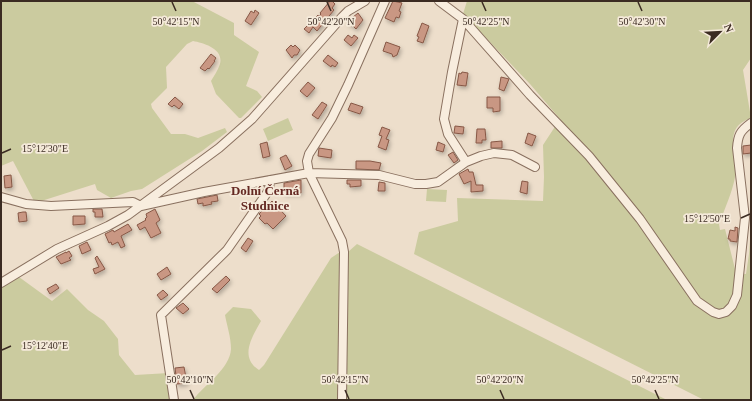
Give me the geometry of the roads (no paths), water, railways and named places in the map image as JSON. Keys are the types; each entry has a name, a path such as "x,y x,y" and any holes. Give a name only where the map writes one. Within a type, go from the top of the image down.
{"street":[{"path":"1,283 57,249 108,226 141,206 240,131 342,17 348,11 365,1"},
{"path":"342,400 344,252 342,241 309,173 307,161 309,154 332,118 348,86 385,1"},
{"path":"439,1 463,19 530,95 589,156 640,220 697,301 713,312 719,314 726,312 732,306 737,295 745,224 743,193 737,148 738,138 742,130 751,122"},
{"path":"463,19 444,119 448,134 466,162"},
{"path":"1,198 26,204 51,206 133,202 141,206 204,192 309,173 379,175 415,184 426,184 438,182 466,162 481,156 494,154 512,155 535,167"},
{"path":"174,400 161,315 227,250 269,190 270,180"}],"district":[{"name":"Dolní Černá Studnice","path":"265,198"}]}
